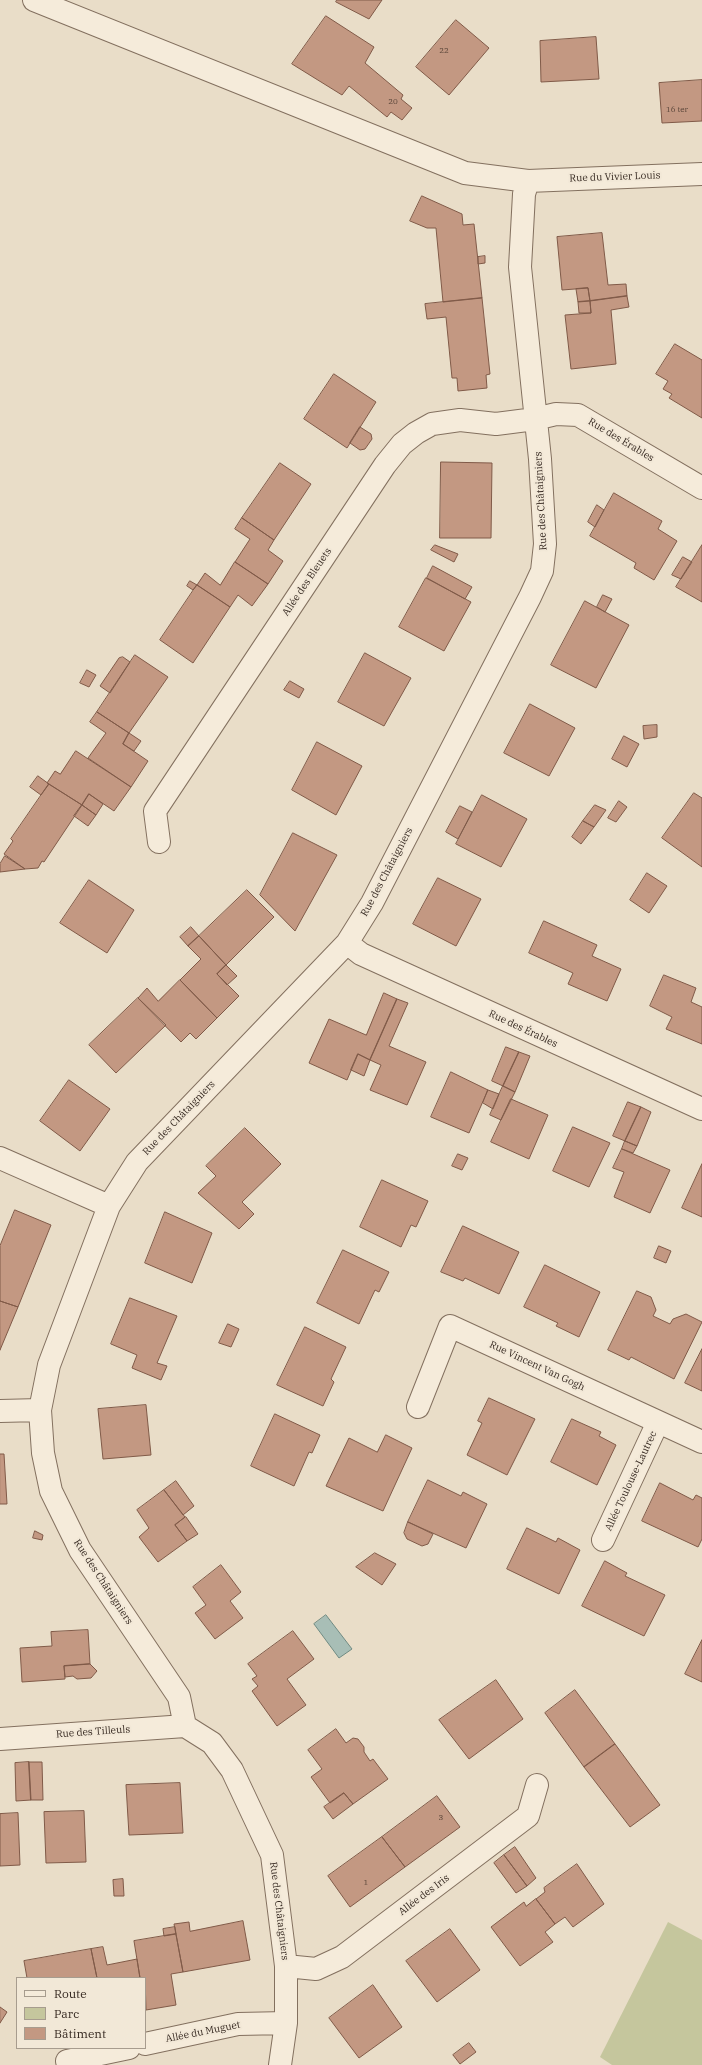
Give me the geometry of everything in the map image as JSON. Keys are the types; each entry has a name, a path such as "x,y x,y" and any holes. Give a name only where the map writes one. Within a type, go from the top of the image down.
{"street":[{"name":"Rue du Vivier Louis","path":"34,0 445,166 486,177 528,181 702,174"},
{"name":"Rue des Châtaigniers","path":"280,2065 286,2023 286,1966 272,1855 232,1770 212,1743 185,1726 179,1697 80,1550 51,1491 43,1454 40,1410 49,1365 109,1206 137,1162 347,943 372,903 542,571 545,544 540,459 520,267 524,194 528,181"},
{"name":"Rue des Érables","path":"535,419 556,414 578,415 702,488"},
{"name":"Allée des Bleuets","path":"159,842 155,811 386,465 402,444 416,432 432,424 460,420 496,424 535,419"},
{"name":"Rue des Érables","path":"347,943 361,954 702,1110"},
{"path":"0,1158 109,1206"},
{"name":"Rue Vincent Van Gogh","path":"418,1407 450,1326 702,1442"},
{"path":"0,1412 40,1410"},
{"name":"Allée Toulouse-Lautrec","path":"603,1540 658,1422"},
{"name":"Rue des Tilleuls","path":"0,1739 185,1726"},
{"name":"Allée des Iris","path":"286,1966 316,1969 342,1957 528,1816 537,1786"},
{"name":"Allée du Muguet","path":"146,2044 238,2024 286,2023"},
{"path":"67,2062 125,2049"}],"green space":[{"path":"668,1922 702,1940 702,2065 612,2065 600,2057"}],"water":[{"path":"326,1615 352,1649 339,1658 314,1624"}],"building":[{"path":"337,0 382,0 369,19 336,2"},
{"path":"326,16 374,47 365,63 403,95 401,99 412,108 402,120 391,112 387,117 349,86 342,95 292,64"},
{"path":"456,20 489,48 449,95 416,67"},
{"path":"596,37 599,79 541,82 540,41"},
{"path":"702,80 702,121 662,123 659,83"},
{"path":"422,196 462,214 463,225 474,224 482,298 443,302 436,228 427,228 410,221"},
{"path":"602,233 608,285 626,284 627,296 590,301 588,288 562,290 557,237"},
{"path":"485,256 485,263 478,264 478,257"},
{"path":"588,288 590,301 578,302 576,289"},
{"path":"627,296 629,307 611,310 616,364 571,369 565,315 591,313 590,301"},
{"path":"482,298 490,374 486,375 487,388 458,391 457,378 452,378 446,317 427,319 425,304"},
{"path":"590,301 591,313 579,313 578,302"},
{"path":"675,344 702,360 702,418 669,398 672,394 663,389 668,381 656,374"},
{"path":"334,374 376,402 347,448 304,419"},
{"path":"360,427 371,434 372,439 365,449 360,450 350,443"},
{"path":"441,462 492,463 491,538 440,538"},
{"path":"280,463 311,484 274,540 242,518"},
{"path":"614,493 662,521 658,529 677,541 654,580 634,568 636,563 590,536"},
{"path":"597,505 604,510 595,527 588,522"},
{"path":"242,518 274,540 268,550 283,561 268,584 235,562 250,539 235,529"},
{"path":"435,545 458,554 454,562 431,550"},
{"path":"702,545 702,602 676,587"},
{"path":"683,557 692,562 681,579 672,575"},
{"path":"235,562 268,584 252,606 238,595 230,607 197,585 205,573 220,585"},
{"path":"433,566 472,587 465,599 427,578"},
{"path":"426,578 471,602 444,651 399,627"},
{"path":"190,581 197,585 193,590 187,586"},
{"path":"197,585 230,607 193,663 160,640"},
{"path":"603,595 612,599 605,612 597,607"},
{"path":"585,601 629,625 596,688 551,665"},
{"path":"365,653 411,678 384,726 338,702"},
{"path":"135,655 168,677 129,733 97,712"},
{"path":"123,657 130,662 110,693 100,686 119,658"},
{"path":"87,670 96,675 89,687 80,683"},
{"path":"290,681 304,689 299,698 284,690"},
{"path":"530,704 575,728 549,776 504,753"},
{"path":"97,712 129,733 123,744 148,761 131,787 88,758 106,733 90,722"},
{"path":"657,725 657,737 644,739 643,726"},
{"path":"129,733 141,741 134,751 123,744"},
{"path":"624,736 639,744 627,767 612,759"},
{"path":"317,742 362,766 336,815 292,790"},
{"path":"76,751 131,787 114,811 89,794 82,805 47,783 55,771 60,774"},
{"path":"38,776 49,784 41,795 30,787"},
{"path":"49,784 82,805 44,862 42,861 38,868 25,869 4,854 13,841 11,839"},
{"path":"694,793 702,798 702,867 662,838"},
{"path":"89,794 103,804 96,815 82,805"},
{"path":"482,795 527,819 501,867 456,844"},
{"path":"619,801 627,807 616,822 608,818"},
{"path":"82,805 96,815 88,826 74,816"},
{"path":"595,805 606,810 594,827 583,821"},
{"path":"460,806 472,812 458,839 446,832"},
{"path":"583,821 594,827 581,844 572,837"},
{"path":"293,833 337,855 295,931 260,895"},
{"path":"5,856 25,869 0,872 0,864"},
{"path":"647,873 667,886 649,913 630,900"},
{"path":"438,878 481,899 456,946 413,924"},
{"path":"89,880 134,910 107,953 60,923"},
{"path":"247,890 274,917 226,965 199,936"},
{"path":"544,921 597,945 592,956 621,969 607,1001 568,984 573,973 529,953"},
{"path":"191,927 199,936 188,946 180,937"},
{"path":"199,936 226,965 217,974 239,996 217,1018 180,980 201,959 188,946"},
{"path":"226,965 237,976 227,985 217,974"},
{"path":"664,975 696,988 691,1002 702,1007 702,1044 666,1029 672,1017 650,1006"},
{"path":"180,980 217,1018 196,1039 190,1033 181,1042 138,998 147,988 158,1001"},
{"path":"384,993 397,999 370,1060 358,1054 347,1080 309,1063 329,1019 366,1035"},
{"path":"138,998 166,1025 116,1073 89,1045"},
{"path":"397,999 408,1003 389,1046 426,1062 407,1105 370,1090 381,1065 370,1060"},
{"path":"506,1047 519,1052 503,1086 492,1081"},
{"path":"519,1052 530,1056 515,1092 503,1086"},
{"path":"358,1054 370,1060 364,1076 351,1070"},
{"path":"451,1072 488,1090 469,1133 431,1117"},
{"path":"69,1080 110,1109 80,1151 40,1121"},
{"path":"503,1086 515,1092 501,1120 490,1115"},
{"path":"488,1090 499,1094 493,1109 483,1103"},
{"path":"511,1099 548,1115 529,1159 491,1142"},
{"path":"628,1102 641,1107 625,1141 613,1136"},
{"path":"641,1107 651,1112 637,1146 625,1141"},
{"path":"573,1127 610,1143 589,1187 553,1171"},
{"path":"245,1128 281,1164 242,1202 254,1214 239,1229 198,1193 216,1176 206,1166"},
{"path":"625,1141 637,1146 633,1153 622,1149"},
{"path":"622,1149 670,1170 650,1213 614,1197 624,1172 613,1168"},
{"path":"458,1154 468,1158 462,1170 452,1166"},
{"path":"702,1164 702,1217 682,1208"},
{"path":"382,1180 428,1201 416,1227 411,1225 401,1247 360,1227"},
{"path":"15,1210 51,1225 18,1307 0,1301 0,1246"},
{"path":"165,1212 212,1233 192,1283 145,1263"},
{"path":"463,1226 519,1252 499,1294 465,1278 463,1281 441,1272"},
{"path":"659,1246 671,1251 666,1263 654,1258"},
{"path":"343,1250 389,1272 379,1292 375,1290 359,1324 317,1303"},
{"path":"545,1265 600,1292 579,1337 556,1326 558,1323 524,1307"},
{"path":"637,1291 651,1297 656,1310 653,1316 670,1324 673,1319 686,1314 702,1322 674,1379 631,1357 629,1360 608,1350"},
{"path":"130,1298 177,1316 157,1363 167,1366 161,1380 132,1368 137,1355 111,1344"},
{"path":"0,1301 18,1307 0,1350"},
{"path":"228,1324 239,1329 231,1347 219,1343"},
{"path":"305,1327 346,1347 331,1379 334,1382 323,1406 277,1385"},
{"path":"702,1349 702,1391 685,1383"},
{"path":"489,1398 535,1419 507,1475 467,1455 482,1423 478,1421"},
{"path":"146,1405 151,1455 103,1459 98,1409"},
{"path":"275,1414 320,1435 312,1453 309,1452 294,1486 251,1466"},
{"path":"572,1419 601,1432 599,1436 616,1445 597,1485 551,1462"},
{"path":"386,1435 412,1448 383,1511 326,1486 349,1438 377,1452"},
{"path":"0,1454 4,1454 7,1504 0,1504"},
{"path":"428,1480 461,1496 463,1492 487,1504 466,1548 408,1522"},
{"path":"176,1481 194,1506 183,1515 164,1490"},
{"path":"660,1483 693,1500 696,1495 702,1498 702,1539 698,1547 642,1521"},
{"path":"164,1490 185,1517 175,1525 187,1541 158,1562 139,1537 149,1528 137,1510"},
{"path":"186,1517 198,1534 187,1541 175,1525"},
{"path":"408,1522 433,1534 428,1544 422,1546 407,1539 404,1533"},
{"path":"527,1528 556,1542 558,1538 580,1550 559,1594 507,1569"},
{"path":"35,1531 43,1535 42,1540 33,1538"},
{"path":"375,1553 396,1564 382,1585 356,1567"},
{"path":"605,1561 627,1573 625,1576 665,1595 644,1636 582,1606"},
{"path":"221,1565 241,1592 230,1601 243,1618 215,1639 195,1613 206,1605 193,1587"},
{"path":"88,1630 90,1664 64,1666 65,1679 22,1682 20,1648 52,1646 51,1632"},
{"path":"293,1631 314,1659 287,1679 306,1705 277,1726 252,1691 258,1686 252,1679 257,1676 248,1664"},
{"path":"702,1640 702,1682 685,1674"},
{"path":"90,1664 97,1671 91,1678 77,1679 73,1676 65,1677 64,1666"},
{"path":"496,1680 523,1719 469,1759 439,1720"},
{"path":"575,1690 615,1744 584,1767 545,1713"},
{"path":"336,1729 346,1743 353,1738 358,1739 364,1747 364,1752 370,1761 373,1759 388,1779 353,1804 344,1793 330,1803 311,1777 322,1769 308,1750"},
{"path":"615,1744 660,1805 630,1827 584,1767"},
{"path":"29,1762 31,1800 16,1801 15,1763"},
{"path":"29,1762 42,1762 43,1800 31,1800"},
{"path":"180,1783 183,1833 129,1835 126,1785"},
{"path":"344,1793 353,1804 333,1819 324,1807"},
{"path":"437,1796 460,1827 405,1867 382,1837"},
{"path":"84,1811 86,1862 46,1863 44,1812"},
{"path":"18,1813 20,1865 0,1866 0,1814"},
{"path":"382,1837 405,1867 350,1907 328,1876"},
{"path":"515,1847 536,1878 527,1886 504,1855"},
{"path":"504,1855 527,1886 516,1893 494,1863"},
{"path":"577,1864 604,1904 573,1927 565,1917 555,1924 536,1899 545,1892 544,1888"},
{"path":"123,1879 124,1896 114,1896 113,1880"},
{"path":"536,1899 555,1924 545,1932 553,1942 520,1966 491,1927 524,1902 526,1906"},
{"path":"243,1921 250,1960 183,1972 174,1924 189,1922 190,1931"},
{"path":"175,1927 176,1934 164,1936 163,1929"},
{"path":"450,1929 480,1970 437,2002 406,1961"},
{"path":"176,1934 183,1972 171,1974 176,2005 146,2010 146,1977 140,1977 134,1941"},
{"path":"103,1947 107,1965 137,1959 140,1977 97,1977 91,1949"},
{"path":"91,1949 97,1977 27,1977 24,1961"},
{"path":"373,1985 402,2027 359,2058 329,2018"},
{"path":"0,2007 7,2012 0,2023"},
{"path":"469,2043 476,2052 460,2064 453,2055"}]}
